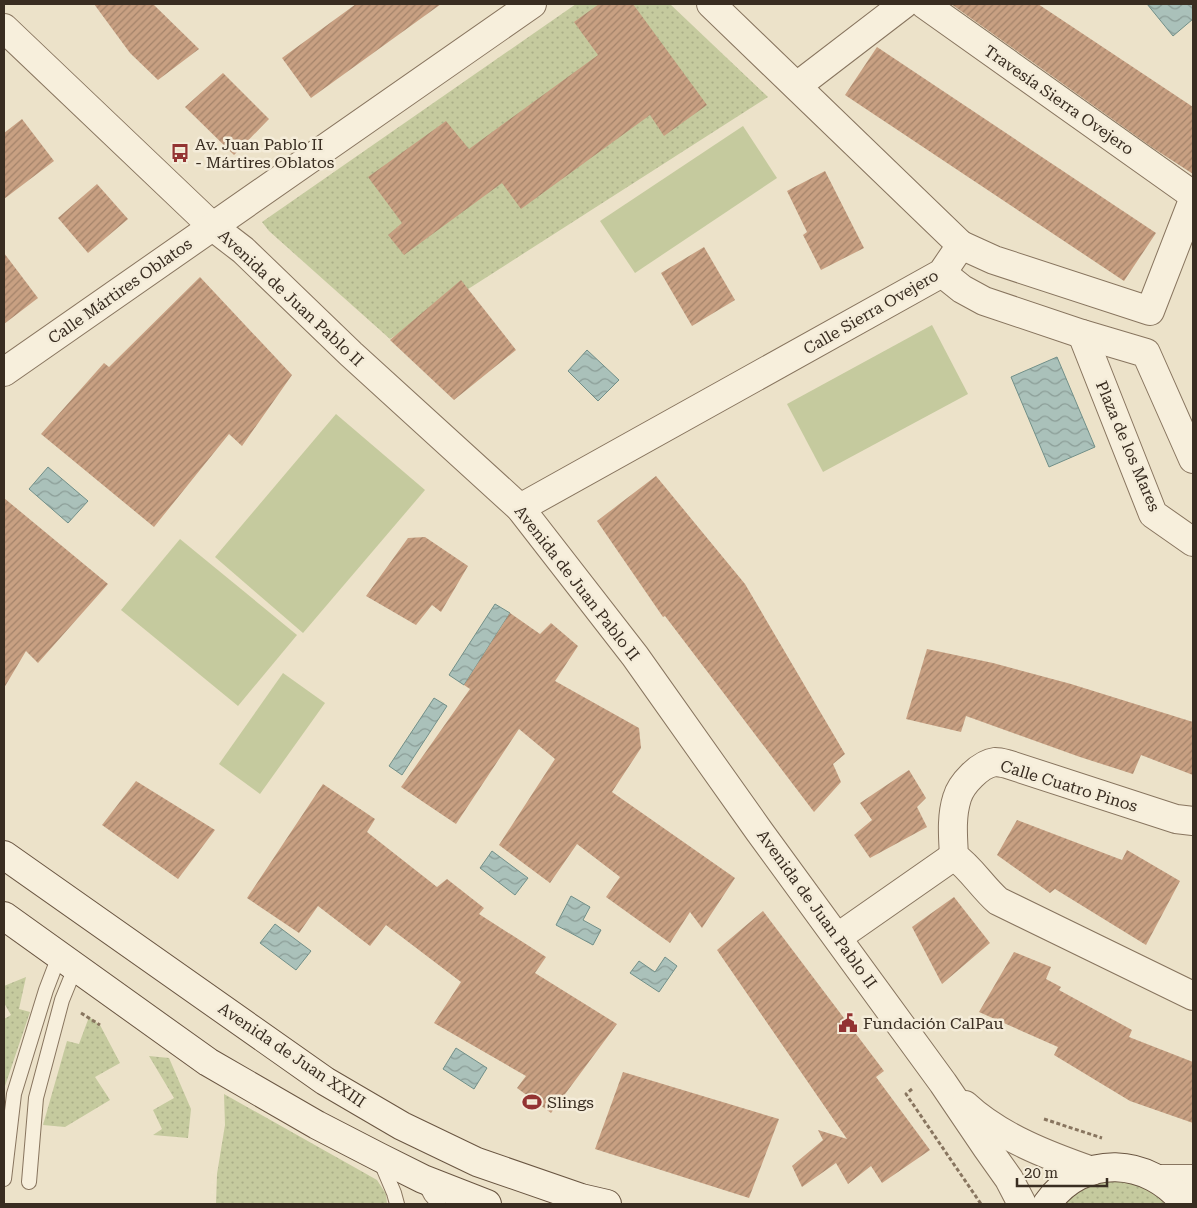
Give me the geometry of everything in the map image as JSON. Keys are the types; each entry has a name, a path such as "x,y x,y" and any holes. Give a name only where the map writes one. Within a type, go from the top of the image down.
{"street":[{"name":"Calle Mártires Oblatos","path":"4,372 532,4"},
{"path":"712,4 960,245 994,260 1150,311 1193,200"},
{"path":"797,86 904,4"},
{"name":"Travesía Sierra Ovejero","path":"924,4 1193,196"},
{"name":"Avenida de Juan Pablo II","path":"4,28 213,227 243,250 351,354 520,508 635,656 759,831 838,937 943,1083 1009,1180 1022,1204"},
{"name":"Calle Sierra Ovejero","path":"520,508 942,273 960,245"},
{"path":"942,273 962,289 984,301 1146,353 1191,445"},
{"name":"Plaza de los Mares","path":"1082,334 1153,514 1193,542"},
{"name":"Calle Cuatro Pinos","path":"954,856 952,827 957,796 973,773 986,765 996,762 1176,819 1193,821"},
{"name":"Avenida de Juan XXIII","path":"4,855 325,1081 402,1126 477,1162 581,1198 607,1204"},
{"path":"838,937 954,856 966,864 986,890 998,901 1193,996"},
{"path":"4,916 208,1062 317,1125 378,1157 422,1179 487,1204"},
{"name":"Avenida de Juan Pablo II","path":"943,1083 972,1111 990,1123 1050,1156 1092,1171"},
{"path":"1047,1204 1060,1188 1075,1178 1092,1171 1109,1168 1127,1168 1159,1179 1175,1192 1185,1204"},
{"path":"1159,1179 1193,1179"}],"lane":[{"path":"4,1179 14,1094 46,990 67,962"},
{"path":"29,1182 36,1098 62,1000 67,962"},
{"path":"378,1157 397,1204"},
{"path":"422,1179 431,1195 439,1204"}],"path":[{"path":"89,1017 100,1025"}],"green space":[{"path":"576,4 670,4 768,97 390,339 269,231 262,222"},
{"path":"743,126 777,178 635,273 600,221"},
{"path":"932,325 968,394 823,472 787,404"},
{"path":"336,414 425,490 303,633 215,557"},
{"path":"180,539 297,635 238,706 121,610"},
{"path":"283,673 325,703 260,794 219,764"},
{"path":"26,977 19,1009 30,1012 4,1089 4,1019 11,1015 4,1003 4,986"},
{"path":"89,1017 100,1025 120,1063 95,1077 110,1100 65,1127 43,1125 67,1041 79,1044"},
{"path":"149,1056 169,1058 191,1109 188,1138 153,1135 162,1129 153,1110 174,1098"},
{"path":"224,1094 377,1180 386,1194 387,1204 216,1204 217,1174 225,1125"},
{"path":"1130,1178 1173,1204 1059,1204 1092,1181"}],"water":[{"path":"1147,4 1193,4 1193,19 1173,36"},
{"path":"587,350 619,380 598,401 568,371"},
{"path":"1057,357 1095,447 1049,467 1011,377"},
{"path":"48,467 88,501 68,523 29,489"},
{"path":"495,604 510,613 464,685 449,675"},
{"path":"434,698 447,706 402,775 389,766"},
{"path":"492,851 528,878 515,895 480,868"},
{"path":"571,896 590,907 583,920 601,930 593,945 556,925"},
{"path":"275,924 311,951 296,970 260,943"},
{"path":"665,957 677,966 659,992 630,973 639,961 655,972"},
{"path":"456,1048 487,1068 474,1089 443,1069"}],"building":[{"path":"94,4 153,4 199,49 158,80 130,53"},
{"path":"356,4 441,4 311,98 282,58"},
{"path":"599,4 633,4 707,105 664,136 650,115 521,209 502,183 404,255 388,235 402,223 368,177 446,121 469,149 598,55 574,22"},
{"path":"951,4 1038,4 1193,107 1193,174 1153,148"},
{"path":"877,47 1156,233 1124,281 845,95"},
{"path":"223,73 269,119 234,155 185,107"},
{"path":"22,119 54,161 4,199 4,133"},
{"path":"825,171 864,248 821,270 803,235 807,232 787,191"},
{"path":"97,184 128,219 88,253 58,218"},
{"path":"704,247 735,300 692,326 661,273"},
{"path":"4,253 38,298 4,324"},
{"path":"200,277 292,375 242,446 229,434 154,527 41,434 104,363 109,367"},
{"path":"461,280 516,350 454,400 390,340"},
{"path":"656,476 745,584 845,754 833,764 841,782 814,812 665,616 663,617 597,521"},
{"path":"4,498 108,584 38,663 26,651 4,688"},
{"path":"425,537 468,566 441,612 432,605 416,625 366,596 408,538"},
{"path":"510,613 540,634 551,623 578,646 555,681 639,728 641,748 612,792 735,878 702,928 690,912 670,943 606,897 620,877 577,844 550,883 499,845 555,759 519,729 456,824 401,787 470,689 464,685"},
{"path":"927,649 993,663 1071,684 1193,722 1193,775 1141,755 1133,774 966,716 961,732 906,719"},
{"path":"909,770 926,798 917,807 927,827 870,858 854,835 872,820 860,803"},
{"path":"136,781 215,830 178,879 102,825"},
{"path":"323,784 375,819 367,832 437,887 447,879 484,908 479,914 546,957 535,973 617,1024 551,1113 517,1088 526,1076 434,1023 461,982 386,925 370,946 318,906 299,933 247,898"},
{"path":"1017,820 1122,860 1127,850 1180,881 1146,945 1055,889 1050,893 997,855"},
{"path":"954,897 990,943 942,984 912,927"},
{"path":"763,911 884,1071 876,1077 930,1150 882,1183 871,1166 848,1184 836,1163 802,1187 792,1166 823,1140 818,1130 847,1139 717,950"},
{"path":"1014,952 1051,967 1046,979 1061,987 1059,990 1132,1030 1129,1037 1193,1062 1193,1123 1130,1101 1054,1055 1058,1047 979,1012"},
{"path":"623,1072 779,1119 749,1198 595,1149"}],"place":[{"name":"Av. Juan Pablo II - Mártires Oblatos","path":"180,153"},
{"name":"Fundación CalPau","path":"848,1023"},
{"name":"Slings","path":"532,1102"}]}
